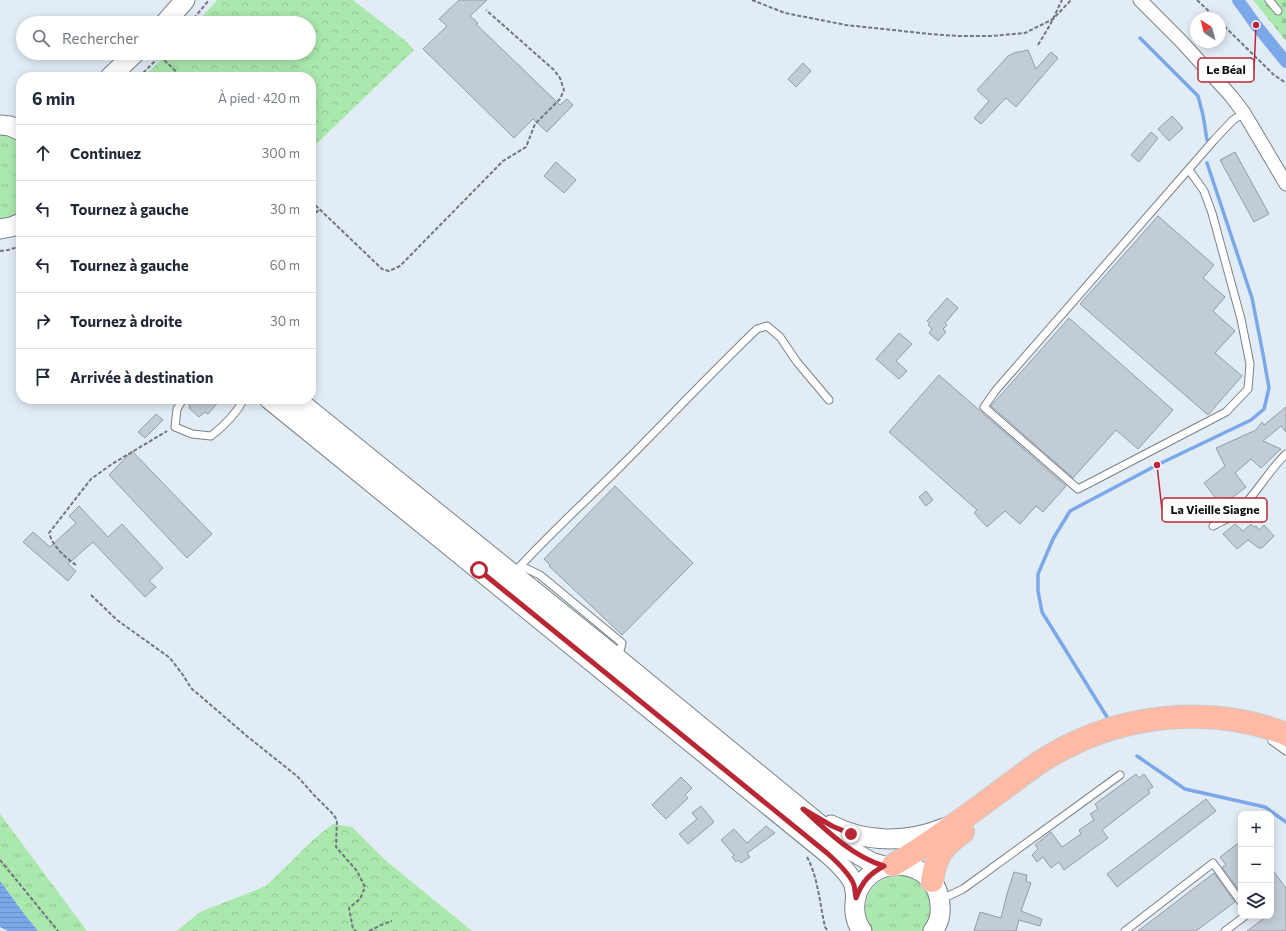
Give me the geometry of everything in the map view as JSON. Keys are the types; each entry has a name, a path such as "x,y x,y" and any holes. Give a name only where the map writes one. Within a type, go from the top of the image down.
{"highway":[{"path":"889,866 906,858 1049,756 1076,742 1114,728 1147,720 1194,717 1232,720 1263,726 1283,743"},
{"path":"936,891 936,861 940,853 954,839 1042,775 1065,761 1102,744 1119,738 1150,731 1200,728 1238,732 1283,743"}],"main road":[{"path":"171,16 185,0"},
{"path":"115,72 127,60"},
{"path":"0,125 10,126 16,129"},
{"path":"0,229 16,225"},
{"path":"275,404 827,853 850,877 854,884 856,898"},
{"path":"302,404 517,570 618,659 803,809 852,851 871,862 889,866"},
{"path":"803,809 843,831 851,834 880,839 895,839 922,835 956,823"},
{"path":"862,931 856,918 854,908 860,887 866,878 874,871 889,866 904,865 915,868 924,874 936,891 941,910 938,927"}],"street":[{"path":"1140,0 1181,41 1231,96 1244,113 1286,184"}],"lane":[{"path":"1269,0 1278,11"},
{"path":"1189,170 1204,191 1212,213 1241,319 1250,364 1248,389 1226,412 1078,489 984,407 996,390 1215,139 1233,120 1244,113"},
{"path":"517,570 757,329 767,326 780,337 797,362 829,400"},
{"path":"180,404 177,409 175,427 192,434 211,436 239,409 242,404"},
{"path":"1213,526 1234,514 1255,493 1286,454"},
{"path":"936,891 963,889 1120,775"},
{"path":"1125,931 1213,863 1238,898"},
{"path":"1225,931 1241,919"}],"path":[{"path":"196,16 209,0"},
{"path":"752,0 785,14 846,26 951,36 991,36 1025,33 1053,19 1071,0"},
{"path":"1038,45 1062,0"},
{"path":"1198,0 1210,12"},
{"path":"316,205 382,269 389,271 400,266 503,160 526,147 535,124 560,99 564,90 560,78 554,70 486,10"},
{"path":"1226,28 1274,75 1286,83"},
{"path":"144,72 156,60"},
{"path":"164,60 177,72"},
{"path":"316,213 320,209"},
{"path":"0,251 16,248"},
{"path":"76,565 68,560 51,542 49,533 91,479 112,464 175,427"},
{"path":"91,595 117,620 170,658 191,688 248,737 297,776 332,813 337,820 336,847 357,871 365,887 360,899 349,908 353,929 356,931"},
{"path":"0,860 58,931"},
{"path":"810,862 816,882 825,927 828,931"},
{"path":"369,931 392,921"}],"green space":[{"path":"217,0 353,0 407,42 414,50 316,144 316,72 148,72 161,60 316,60 316,16 203,16"},
{"path":"1253,0 1286,0 1286,41"},
{"path":"0,133 10,134 16,137 16,218 0,223"},
{"path":"0,814 87,931 38,931 25,915 0,881"},
{"path":"333,824 352,827 385,860 472,931 177,931 200,912 266,886 314,839"},
{"path":"894,875 903,875 915,879 924,886 927,891 934,905 926,931 873,931 869,926 865,908 868,895 875,885"}],"water":[{"path":"0,881 38,931 8,931 0,927"}],"building":[{"path":"459,0 487,0 470,16 478,23 476,24 560,105 567,99 573,105 547,132 533,119 514,138 423,49 447,26 439,19"},
{"path":"1028,50 1036,69 1051,52 1058,58 1016,107 1006,98 981,124 974,118 989,101 977,90 1008,56"},
{"path":"803,63 811,71 796,87 788,79"},
{"path":"1172,116 1183,128 1169,141 1158,129"},
{"path":"1151,132 1158,138 1139,162 1131,155"},
{"path":"1235,152 1269,214 1254,222 1220,160"},
{"path":"556,162 576,180 564,193 544,176"},
{"path":"1158,216 1214,265 1203,278 1225,297 1213,311 1235,331 1215,353 1242,376 1208,415 1080,304"},
{"path":"947,298 958,308 945,323 947,325 943,329 946,332 938,341 929,333 932,329 928,325 930,323 927,321"},
{"path":"1069,318 1173,410 1138,449 1116,430 1073,478 991,406"},
{"path":"899,333 912,344 896,361 907,371 899,379 876,359"},
{"path":"939,375 1066,486 1043,512 1036,506 1020,524 1005,511 987,527 974,513 977,510 889,432"},
{"path":"188,404 217,404 208,414 205,412 199,417 189,408 190,406"},
{"path":"1286,407 1286,432 1281,426 1263,441 1281,449 1261,468 1251,459 1235,473 1246,487 1222,506 1204,483 1225,466 1216,448 1256,430 1262,422 1264,425"},
{"path":"156,414 163,420 145,438 138,432"},
{"path":"132,451 212,534 187,558 109,475"},
{"path":"615,486 693,563 622,635 549,566 550,565 544,559"},
{"path":"926,491 933,500 926,506 919,497"},
{"path":"79,506 108,537 122,524 163,568 149,581 156,587 145,597 93,542 68,564 76,571 68,581 23,542 33,532 50,547 76,523 69,516"},
{"path":"1235,524 1243,531 1251,524 1254,527 1256,526 1259,530 1264,525 1274,536 1262,548 1259,548 1248,540 1237,549 1223,534"},
{"path":"1136,774 1139,778 1144,774 1153,787 1148,790 1150,793 1102,830 1108,838 1064,870 1059,862 1051,868 1043,857 1037,862 1032,855 1038,849 1035,845 1051,832 1062,847 1081,834 1079,830 1094,820 1090,814 1098,809 1095,804"},
{"path":"681,777 692,788 685,795 688,798 666,819 652,805"},
{"path":"1206,799 1216,811 1117,887 1107,874"},
{"path":"701,806 714,822 688,844 679,834 697,819 692,813"},
{"path":"766,826 775,833 747,853 750,857 741,863 738,860 736,862 732,857 734,855 721,840 734,829 747,843"},
{"path":"1238,843 1238,889 1222,867 1226,865 1220,857"},
{"path":"1014,872 1027,875 1026,881 1031,883 1021,911 1042,919 1040,926 1019,920 1016,931 974,931 980,912 1001,918"},
{"path":"1274,872 1286,888 1286,931 1247,931 1263,919 1274,919"},
{"path":"1214,873 1235,902 1196,931 1138,931"}],"waterway":[{"path":"1238,0 1286,62"},
{"path":"1140,38 1198,96 1207,140"},
{"path":"1107,717 1042,612 1038,591 1038,574 1053,539 1070,511 1157,465 1251,420 1264,409 1269,388 1252,298 1207,163"},
{"path":"1137,756 1185,789 1265,807 1286,822"}],"place":[{"name":"Le Béal","path":"1256,25"},
{"name":"La Vieille Siagne","path":"1157,465"}],"route":[{"path":"479,570 827,853 850,877 854,884 856,898 860,887 866,878 874,871 884,866 871,862 852,851 803,809 832,826 851,834"}]}
